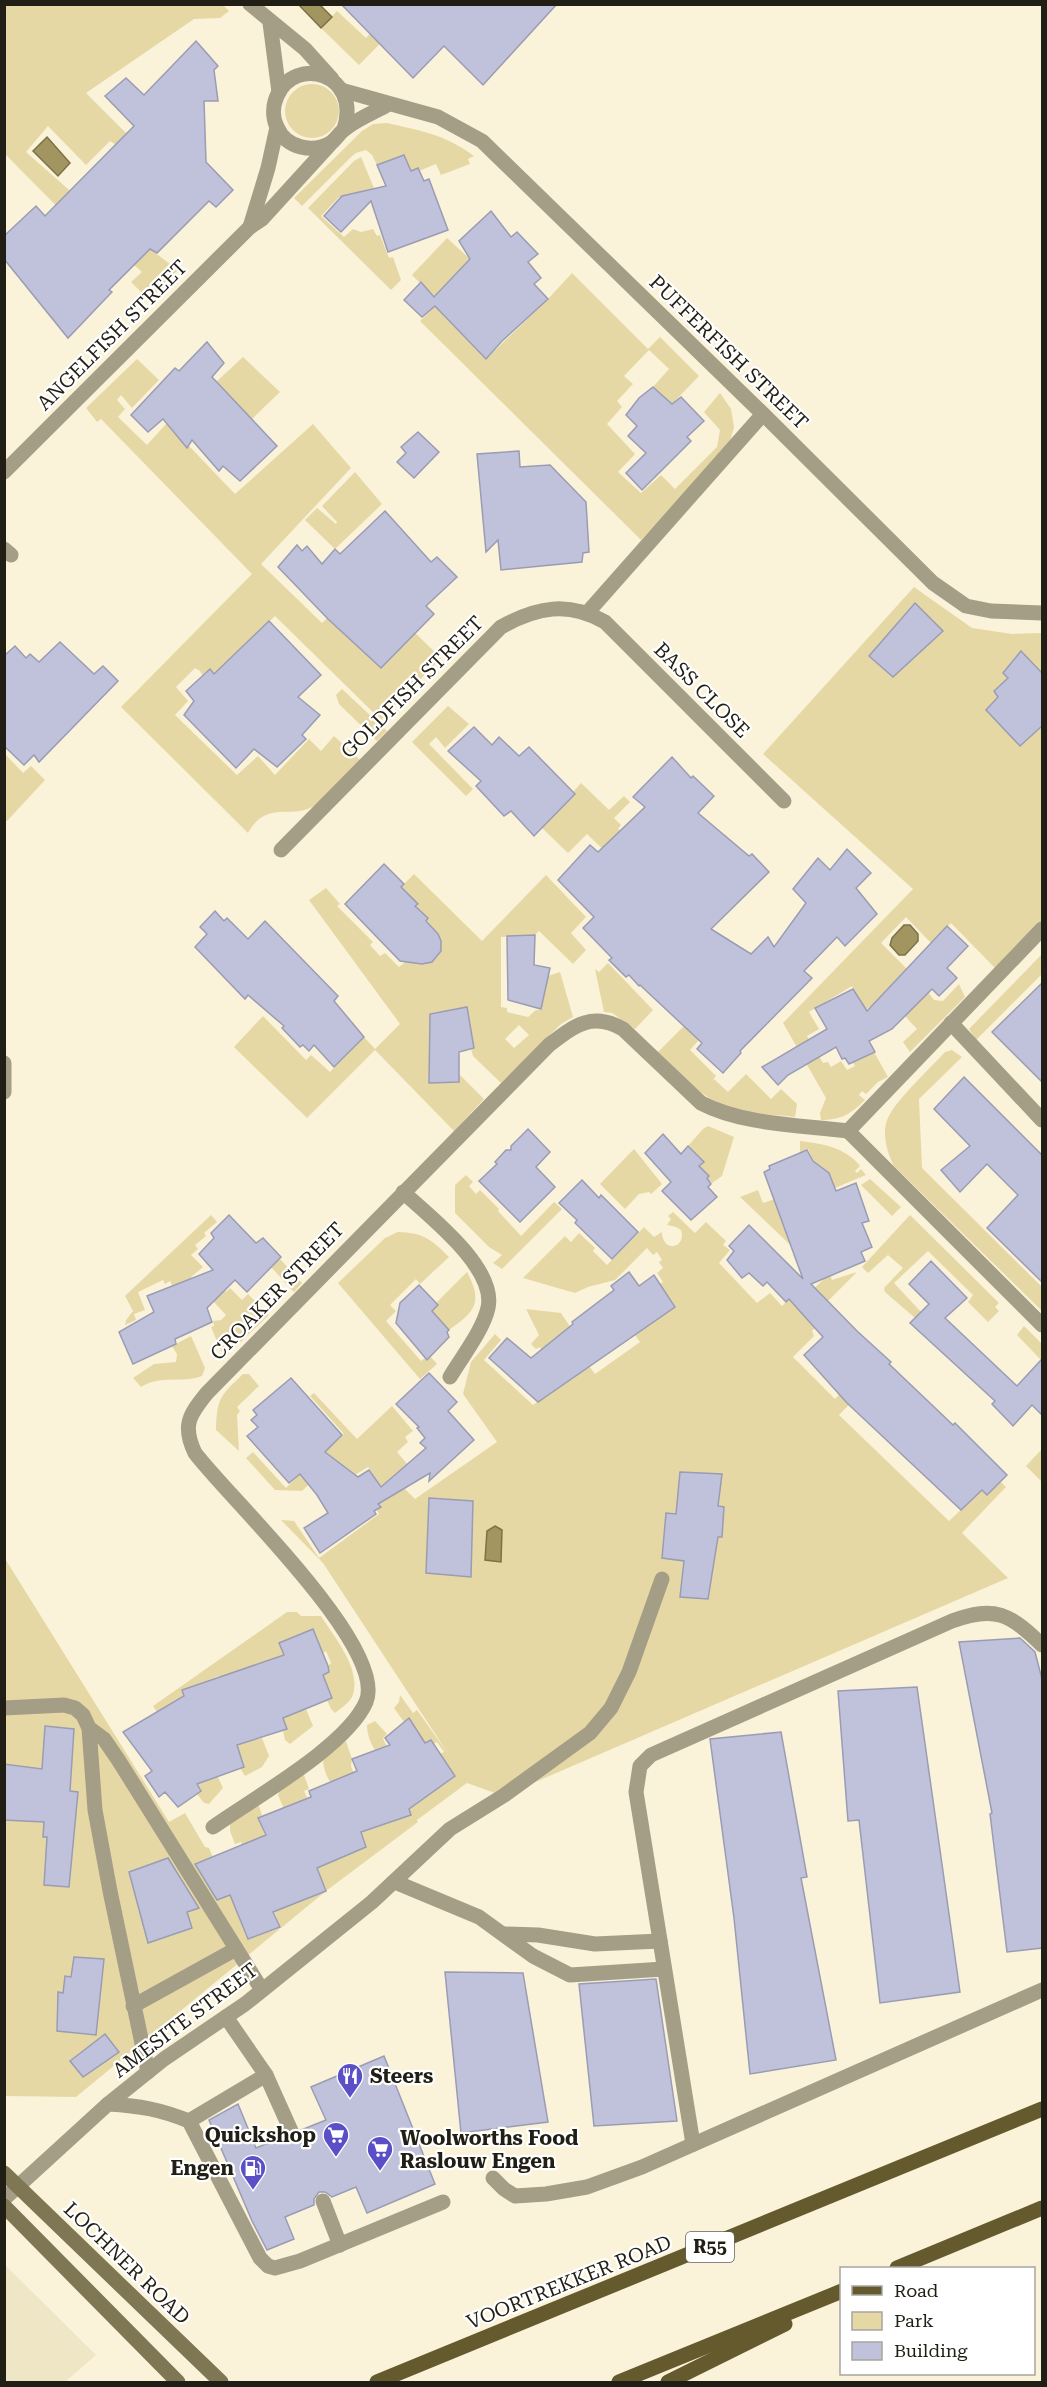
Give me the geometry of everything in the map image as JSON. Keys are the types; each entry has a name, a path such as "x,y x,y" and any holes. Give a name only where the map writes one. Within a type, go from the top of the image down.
{"main road":[{"name":"VOORTREKKER ROAD","path":"378,2382 1042,2109"},
{"path":"899,2267 1042,2208"},
{"path":"619,2382 840,2292"},
{"path":"668,2382 840,2297"}],"street":[{"path":"250,4 270,23 305,49 337,85 347,102 348,116 339,135"},
{"path":"270,23 279,92 274,103 274,115 277,127 285,138 296,146 309,149 322,147 389,104"},
{"name":"PUFFERFISH STREET","path":"279,92 286,82 297,76 309,73 321,75 337,85 389,104 438,117 482,141 933,583 966,606 991,611 1042,613"},
{"name":"ANGELFISH STREET","path":"250,227 268,168 277,127"},
{"name":"ANGELFISH STREET","path":"4,472 250,227 268,213 339,135"},
{"path":"588,612 763,414"},
{"name":"GOLDFISH STREET","path":"281,850 501,627 530,614 557,608 588,612"},
{"name":"BASS CLOSE","path":"588,612 605,622 784,801"},
{"path":"1042,929 848,1131 1042,1325"},
{"name":"CROAKER STREET","path":"213,1827 333,1744 355,1720 367,1700 368,1681 362,1658 341,1625 302,1573 209,1472 195,1453 190,1443 188,1425 197,1405 207,1393 403,1192 549,1046 572,1027 598,1020 611,1022 623,1029 701,1103 717,1111 736,1117 848,1131"},
{"path":"951,1023 1042,1120"},
{"path":"4,1063 4,1092"},
{"path":"403,1192 457,1243 474,1262 488,1286 488,1309 450,1377"},
{"name":"AMESITE STREET","path":"4,2199 108,2104 148,2072 262,1990 395,1882 450,1829 522,1783 590,1733 611,1708 629,1672 662,1579"},
{"path":"693,2144 636,1792 640,1766 651,1755 952,1620 975,1613 991,1613 1011,1619 1042,1645"},
{"path":"4,1708 64,1705 75,1708 83,1715 89,1728 95,1810 148,2072"},
{"path":"89,1728 104,1739 119,1761 262,1990"},
{"path":"395,1882 479,1917 533,1956 570,1976 664,1969"},
{"path":"505,1934 538,1935 595,1944 660,1941"},
{"path":"133,2006 236,1949"},
{"path":"493,2178 515,2196 546,2194 587,2187 642,2167 1042,1990"},
{"path":"226,2017 266,2075 292,2133"},
{"path":"189,2121 266,2075"},
{"path":"108,2104 162,2110 189,2121 249,2241 268,2266 275,2268 340,2245 443,2202"},
{"name":"LOCHNER ROAD","path":"4,2173 221,2382"},
{"path":"322,2202 340,2245"},
{"path":"4,2206 178,2382"}],"shaded area":[{"path":"299,5 320,5 332,17 321,28"},
{"path":"47,137 70,163 58,176 33,151"},
{"path":"904,925 910,925 918,934 918,941 905,955 899,955 890,945 892,938"},
{"path":"495,1526 502,1530 501,1562 485,1560 487,1531"},
{"path":"5,2265 96,2355 65,2382 5,2382"}],"green space":[{"path":"222,4 229,11 220,18 194,19 86,93 126,133 116,145 110,141 86,165 48,126 26,152 102,219 106,256 5,154 4,5"},
{"path":"397,5 418,5 359,65 321,28 337,11 366,38"},
{"path":"312,84 322,86 331,92 337,101 339,111 337,121 331,130 322,136 312,138 302,136 293,130 287,121 285,111 287,101 293,92 302,86"},
{"path":"387,123 443,138 474,156 468,159 470,164 441,175 436,164 419,171 418,168 411,171 377,165 372,155 366,150 351,157 302,206 294,198 362,131 373,124"},
{"path":"361,157 374,188 360,192 348,207 339,197 321,216 344,237 353,229 361,232 373,229 377,236 380,235 389,258 393,257 401,280 391,290 308,208 354,161"},
{"path":"447,238 470,259 434,297 412,275"},
{"path":"150,249 178,270 149,300 131,282 142,272 134,265"},
{"path":"572,273 648,349 660,337 699,376 672,404 653,387 669,369 649,350 624,376 633,384 617,401 622,407 607,424 635,454 618,472 641,493 661,475 675,489 717,447 720,430 704,412 720,393 731,409 734,427 728,448 641,540 420,321 435,306 486,359"},
{"path":"243,357 280,392 252,419 216,382"},
{"path":"137,359 159,380 132,408 121,395 117,400 125,409 118,417 147,445 167,423 235,494 313,424 351,468 261,564 322,623 335,611 382,667 401,648 409,627 441,658 381,720 275,616 214,674 210,669 202,675 195,668 176,687 188,701 175,715 237,775 258,756 275,775 309,739 321,751 334,736 360,760 332,791 314,806 305,810 271,813 263,816 248,833 121,707 252,574 101,419 97,422 86,408"},
{"path":"355,472 382,504 335,549 305,520 317,508 336,524 337,522 322,506"},
{"path":"914,587 972,628 1012,634 1042,633 1042,921 995,968 951,923 931,943 906,917 881,943 907,969 877,1001 859,1015 861,1002 852,986 809,1012 819,1029 807,1036 823,1063 828,1062 831,1067 841,1061 847,1070 855,1066 853,1063 874,1052 888,1077 878,1082 866,1094 862,1091 859,1095 865,1100 855,1109 834,1119 821,1120 820,1113 826,1098 783,1023 913,889 763,754"},
{"path":"342,689 387,731 377,741 339,704 336,695"},
{"path":"448,706 469,724 445,748 436,737 429,744 473,789 466,796 412,742"},
{"path":"5,754 23,773 31,766 45,780 7,821 4,819"},
{"path":"581,783 609,810 624,796 630,802 614,818 621,825 618,829 629,839 640,885 587,834 568,853 542,828"},
{"path":"414,874 482,941 546,875 586,917 571,933 586,950 573,964 539,931 535,935 501,937 501,1007 507,1008 507,1012 528,1017 536,1010 541,1010 548,976 560,972 573,1017 561,1024 501,1083 473,1056 471,1049 474,1048 467,1007 430,1014 429,1083 458,1082 459,1074 484,1099 454,1131 375,1050 307,1118 234,1047 263,1016 306,1060 311,1055 330,1072 364,1037 375,1049 400,1024 309,900 326,888 340,904 337,906 373,942 370,945 380,956 385,953 399,967 409,959 418,964 427,963 435,959 441,951 441,941 415,906 418,904 401,887","holes":["519,1025 529,1035 514,1048 505,1039"]},
{"path":"1042,954 1042,974 976,1040 969,1029"},
{"path":"608,963 653,1010 635,1029 612,1013 604,1012 595,969 599,972"},
{"path":"729,981 705,1033 690,1050 716,1076 711,1082 714,1079 728,1092 746,1074 771,1099 781,1089 797,1104 795,1117 750,1113 724,1106 697,1089 658,1052"},
{"path":"959,984 965,997 910,1052 903,1042 917,1029 904,1015 928,992 934,1000 943,1001"},
{"path":"952,1050 962,1057 919,1099 922,1168 1042,1287 1042,1311 894,1166 889,1155 885,1131 891,1112 945,1052"},
{"path":"708,1126 734,1137 722,1176 712,1183 699,1166 703,1161 688,1146"},
{"path":"800,1141 825,1145 848,1154 860,1166 855,1171 857,1173 861,1169 866,1175 835,1188 829,1173 821,1166 816,1166 808,1149 800,1152"},
{"path":"634,1149 662,1184 651,1194 649,1192 639,1194 625,1209 600,1184"},
{"path":"466,1175 473,1182 469,1186 476,1194 480,1190 521,1236 554,1202 562,1209 502,1269 493,1263 502,1255 489,1247 455,1213 455,1185"},
{"path":"870,1179 901,1207 892,1216 861,1185"},
{"path":"758,1190 763,1203 775,1199 820,1251 832,1280 857,1272 822,1307 827,1314 812,1331 814,1336 793,1357 835,1399 856,1377 867,1386 839,1415 949,1521 982,1490 987,1495 1001,1482 1006,1487 962,1533 1008,1578 503,1796 467,1783 326,1891 304,1830 284,1809 278,1795 280,1788 302,1774 304,1775 309,1789 304,1791 336,1860 366,1846 359,1824 331,1784 323,1757 346,1741 352,1759 351,1766 375,1826 411,1814 399,1783 371,1743 367,1725 375,1721 387,1734 383,1738 385,1743 427,1796 440,1754 444,1752 437,1742 425,1743 409,1719 404,1722 394,1708 399,1702 400,1695 413,1713 417,1710 449,1755 323,1563 281,1520 294,1521 319,1558 379,1514 378,1504 388,1498 368,1467 345,1481 333,1462 302,1491 275,1490 246,1458 253,1452 286,1488 300,1474 304,1479 325,1452 344,1434 310,1396 314,1393 357,1439 392,1406 413,1431 405,1437 408,1442 397,1452 408,1465 394,1478 415,1499 497,1442 463,1394 471,1362 495,1334 501,1340 484,1360 533,1405 567,1382 544,1348 536,1349 531,1344 539,1335 526,1309 561,1313 571,1328 573,1345 595,1374 640,1342 635,1335 674,1307 660,1284 663,1282 657,1273 663,1268 659,1262 662,1260 657,1252 653,1255 647,1248 615,1280 575,1293 523,1278 565,1236 571,1242 579,1233 595,1248 593,1251 607,1265 644,1227 654,1237 662,1232 663,1239 670,1246 678,1245 682,1236 681,1230 667,1225 671,1219 668,1216 673,1212 695,1233 706,1222 726,1241 723,1245 730,1250 719,1263 757,1303 770,1293 782,1306 796,1292 803,1299 825,1278 740,1197"},
{"path":"211,1215 217,1222 204,1233 206,1236 195,1245 198,1249 191,1255 203,1267 191,1277 196,1282 175,1291 170,1281 165,1284 163,1280 138,1292 145,1310 134,1314 136,1320 125,1325 133,1311 125,1296"},
{"path":"910,1215 999,1303 995,1307 999,1311 988,1322 968,1302 973,1295 928,1251 894,1283 921,1312 915,1318 885,1292 884,1288 903,1268 888,1255 868,1273 862,1267"},
{"path":"398,1232 426,1238 449,1257 420,1284 416,1279 390,1305 396,1311 386,1321 421,1361 429,1355 437,1364 420,1379 338,1283 385,1238"},
{"path":"280,1259 302,1283 294,1292 271,1267"},
{"path":"467,1272 475,1291 474,1305 465,1317 449,1330 432,1311 438,1305 436,1303"},
{"path":"223,1288 226,1292 230,1288 242,1300 248,1294 269,1315 227,1355 221,1351 211,1327 214,1326 213,1321 221,1320 226,1315 211,1299"},
{"path":"1024,1326 1042,1344 1042,1361 1017,1335"},
{"path":"191,1336 205,1368 202,1376 157,1381 141,1387 133,1378 154,1364 176,1362 177,1354 172,1346"},
{"path":"243,1374 249,1374 259,1386 237,1407 240,1411 237,1415 239,1451 216,1430 221,1398"},
{"path":"1042,1449 1042,1482 1026,1466"},
{"path":"4,1557 169,1822 185,1813 205,1847 209,1848 219,1872 220,1899 230,1895 247,1939 281,1928 255,1865 250,1867 241,1842 235,1844 230,1831 230,1823 255,1804 259,1806 262,1815 258,1818 293,1904 326,1891 76,2097 5,2096"},
{"path":"287,1612 297,1612 301,1616 321,1616 346,1654 354,1676 352,1697 335,1713 331,1709 327,1700 332,1697 323,1675 329,1672 327,1667 331,1663 326,1651 323,1653 313,1629 279,1643 313,1726 290,1744 285,1740 283,1731 287,1729 278,1704 234,1673 258,1739 262,1738 269,1756 262,1767 245,1776 240,1768 244,1767 236,1742 242,1740 219,1676 182,1690 199,1736 223,1788 209,1804 204,1803 197,1794 201,1790 188,1769 193,1765 153,1706"}],"building":[{"path":"341,4 557,4 483,85 444,46 413,78"},
{"path":"196,41 218,66 214,70 218,101 204,101 206,162 233,190 216,207 209,201 157,253 150,249 109,290 112,292 68,338 4,259 4,236 36,206 45,216 134,126 105,96 126,78 144,95"},
{"path":"404,155 411,171 418,168 424,181 429,179 448,230 388,252 371,201 341,232 324,216 342,196 386,186 377,165"},
{"path":"491,211 511,237 517,232 538,254 528,262 541,278 534,284 548,299 502,341 486,359 435,306 422,317 404,300 421,282 434,297 470,259 459,241"},
{"path":"207,342 224,363 212,377 277,446 240,481 223,466 219,471 192,440 187,448 163,419 148,432 131,415 175,368 179,371"},
{"path":"653,387 672,404 681,397 704,421 687,437 691,441 642,490 626,473 646,453 628,436 637,426 626,415 639,398"},
{"path":"418,432 439,452 414,478 397,462 406,453 401,447"},
{"path":"519,451 520,467 550,465 586,502 589,552 583,553 582,562 501,570 498,540 486,552 477,454"},
{"path":"385,511 431,562 437,557 457,577 426,606 434,614 381,668 328,619 278,567 297,545 302,551 307,546 322,564 335,549 340,554"},
{"path":"915,603 943,631 893,677 869,656"},
{"path":"269,621 321,675 298,697 320,715 302,735 306,739 277,767 254,749 236,768 184,715 194,701 186,691 210,669 214,674"},
{"path":"60,642 94,674 103,666 118,681 39,762 34,755 24,765 4,746 4,656 15,646 26,658 30,654 39,662"},
{"path":"1021,651 1042,673 1042,726 1020,746 986,710 998,697 994,691 1008,678 1003,673"},
{"path":"474,727 492,745 499,737 519,756 529,747 575,794 534,836 511,811 504,816 476,786 481,781 448,751"},
{"path":"672,757 691,778 693,776 714,796 698,813 749,856 752,854 769,872 711,929 751,954 768,937 774,947 806,903 793,889 818,858 830,870 847,849 871,873 856,888 877,914 845,946 837,937 804,971 812,978 740,1051 741,1053 723,1073 697,1049 702,1043 629,975 626,977 609,960 612,958 583,928 594,917 558,880 590,845 598,852 645,807 633,797"},
{"path":"384,864 404,884 401,887 418,904 415,906 428,918 426,921 438,934 441,951 432,962 422,964 400,961 345,904"},
{"path":"215,911 224,921 227,918 248,939 265,921 338,996 334,1001 364,1037 334,1067 314,1045 309,1051 303,1045 300,1047 282,1028 284,1026 248,995 245,999 195,947 207,934 200,927"},
{"path":"947,926 968,946 947,968 957,978 939,996 932,989 892,1029 869,1041 875,1052 849,1064 845,1058 842,1059 836,1047 788,1075 778,1085 762,1067 827,1029 815,1008 853,989 867,1011"},
{"path":"535,935 534,965 550,968 541,1009 508,1000 507,936"},
{"path":"1042,983 1042,1082 992,1032"},
{"path":"467,1007 474,1048 459,1052 459,1082 429,1083 430,1014"},
{"path":"964,1077 1042,1155 1042,1282 987,1228 1018,1195 987,1164 960,1192 941,1170 970,1146 934,1109"},
{"path":"528,1129 550,1152 536,1167 555,1187 520,1222 479,1181 497,1164 495,1162 506,1150 511,1150 511,1146"},
{"path":"663,1134 681,1154 688,1146 704,1162 699,1166 709,1176 707,1178 711,1184 708,1187 717,1197 691,1220 662,1191 671,1182 645,1153"},
{"path":"807,1150 813,1161 829,1173 836,1191 856,1183 869,1221 862,1223 872,1247 861,1252 865,1261 811,1284 891,1362 889,1364 953,1425 955,1423 1007,1475 987,1495 982,1490 961,1510 847,1403 804,1355 823,1337 789,1299 786,1302 767,1282 763,1286 749,1273 742,1278 727,1260 734,1251 729,1246 749,1225 803,1279 764,1172 770,1169 769,1166"},
{"path":"582,1180 599,1198 601,1195 638,1232 612,1259 575,1223 577,1220 559,1203"},
{"path":"229,1215 256,1243 263,1238 281,1257 247,1292 235,1280 207,1308 212,1322 175,1339 176,1344 133,1364 119,1332 154,1312 147,1296 213,1270 199,1254 214,1238 211,1233"},
{"path":"931,1261 967,1298 945,1318 1017,1386 1042,1359 1042,1415 1032,1405 1013,1426 992,1404 995,1401 910,1323 929,1304 909,1284"},
{"path":"629,1272 639,1286 654,1275 675,1307 538,1402 489,1358 507,1338 531,1358 573,1324 572,1322 614,1290 611,1286"},
{"path":"419,1285 438,1305 432,1311 449,1330 447,1332 449,1337 427,1360 396,1323 400,1303"},
{"path":"429,1373 457,1402 448,1411 474,1440 429,1481 430,1473 378,1504 381,1507 374,1511 376,1514 320,1553 304,1528 328,1513 300,1474 289,1483 247,1436 258,1427 251,1420 257,1415 253,1410 291,1378 342,1435 325,1452 358,1477 369,1470 381,1487 426,1448 420,1443 425,1438 417,1428 419,1427 396,1404"},
{"path":"680,1472 722,1474 718,1506 724,1507 722,1537 718,1537 708,1599 680,1597 684,1561 662,1558 666,1513 676,1514"},
{"path":"429,1498 473,1501 471,1577 426,1573"},
{"path":"313,1629 328,1666 329,1672 323,1675 332,1698 283,1718 287,1729 237,1745 244,1767 197,1784 201,1791 178,1807 165,1792 159,1797 145,1776 152,1771 123,1732 184,1696 182,1690 284,1655 279,1643"},
{"path":"1020,1638 1035,1652 1042,1679 1042,1948 1007,1952 990,1814 992,1813 959,1642"},
{"path":"917,1687 960,1992 880,2003 859,1820 848,1821 838,1691"},
{"path":"409,1718 425,1743 431,1740 455,1776 409,1809 411,1815 361,1832 366,1847 317,1868 326,1891 273,1912 280,1927 248,1939 230,1895 217,1900 195,1864 266,1835 258,1818 311,1797 309,1791 357,1771 352,1759 390,1745 385,1738"},
{"path":"45,1726 74,1729 70,1791 78,1792 69,1887 44,1885 47,1837 43,1837 44,1822 4,1820 4,1764 42,1769"},
{"path":"781,1732 807,1877 801,1878 836,2060 750,2074 734,1918 710,1739"},
{"path":"168,1858 199,1908 187,1912 192,1928 148,1943 129,1872"},
{"path":"74,1957 104,1959 96,2035 57,2031 58,1992 63,1993 65,1976 71,1977"},
{"path":"445,1972 523,1973 548,2122 461,2133"},
{"path":"656,1979 677,2121 594,2126 579,1984"},
{"path":"105,2034 119,2052 83,2077 70,2061"},
{"path":"384,2056 435,2184 367,2213 356,2187 332,2197 325,2192 319,2192 314,2199 314,2205 285,2217 294,2239 267,2250 252,2221 209,2120 238,2104 256,2148 283,2137 287,2141 295,2142 300,2138 301,2130 326,2120 311,2087"}],"place":[{"name":"Steers","path":"350,2099"},
{"name":"Quickshop","path":"336,2158"},
{"name":"Woolworths Food Raslouw Engen","path":"380,2172"},
{"name":"Engen","path":"253,2191"}]}
